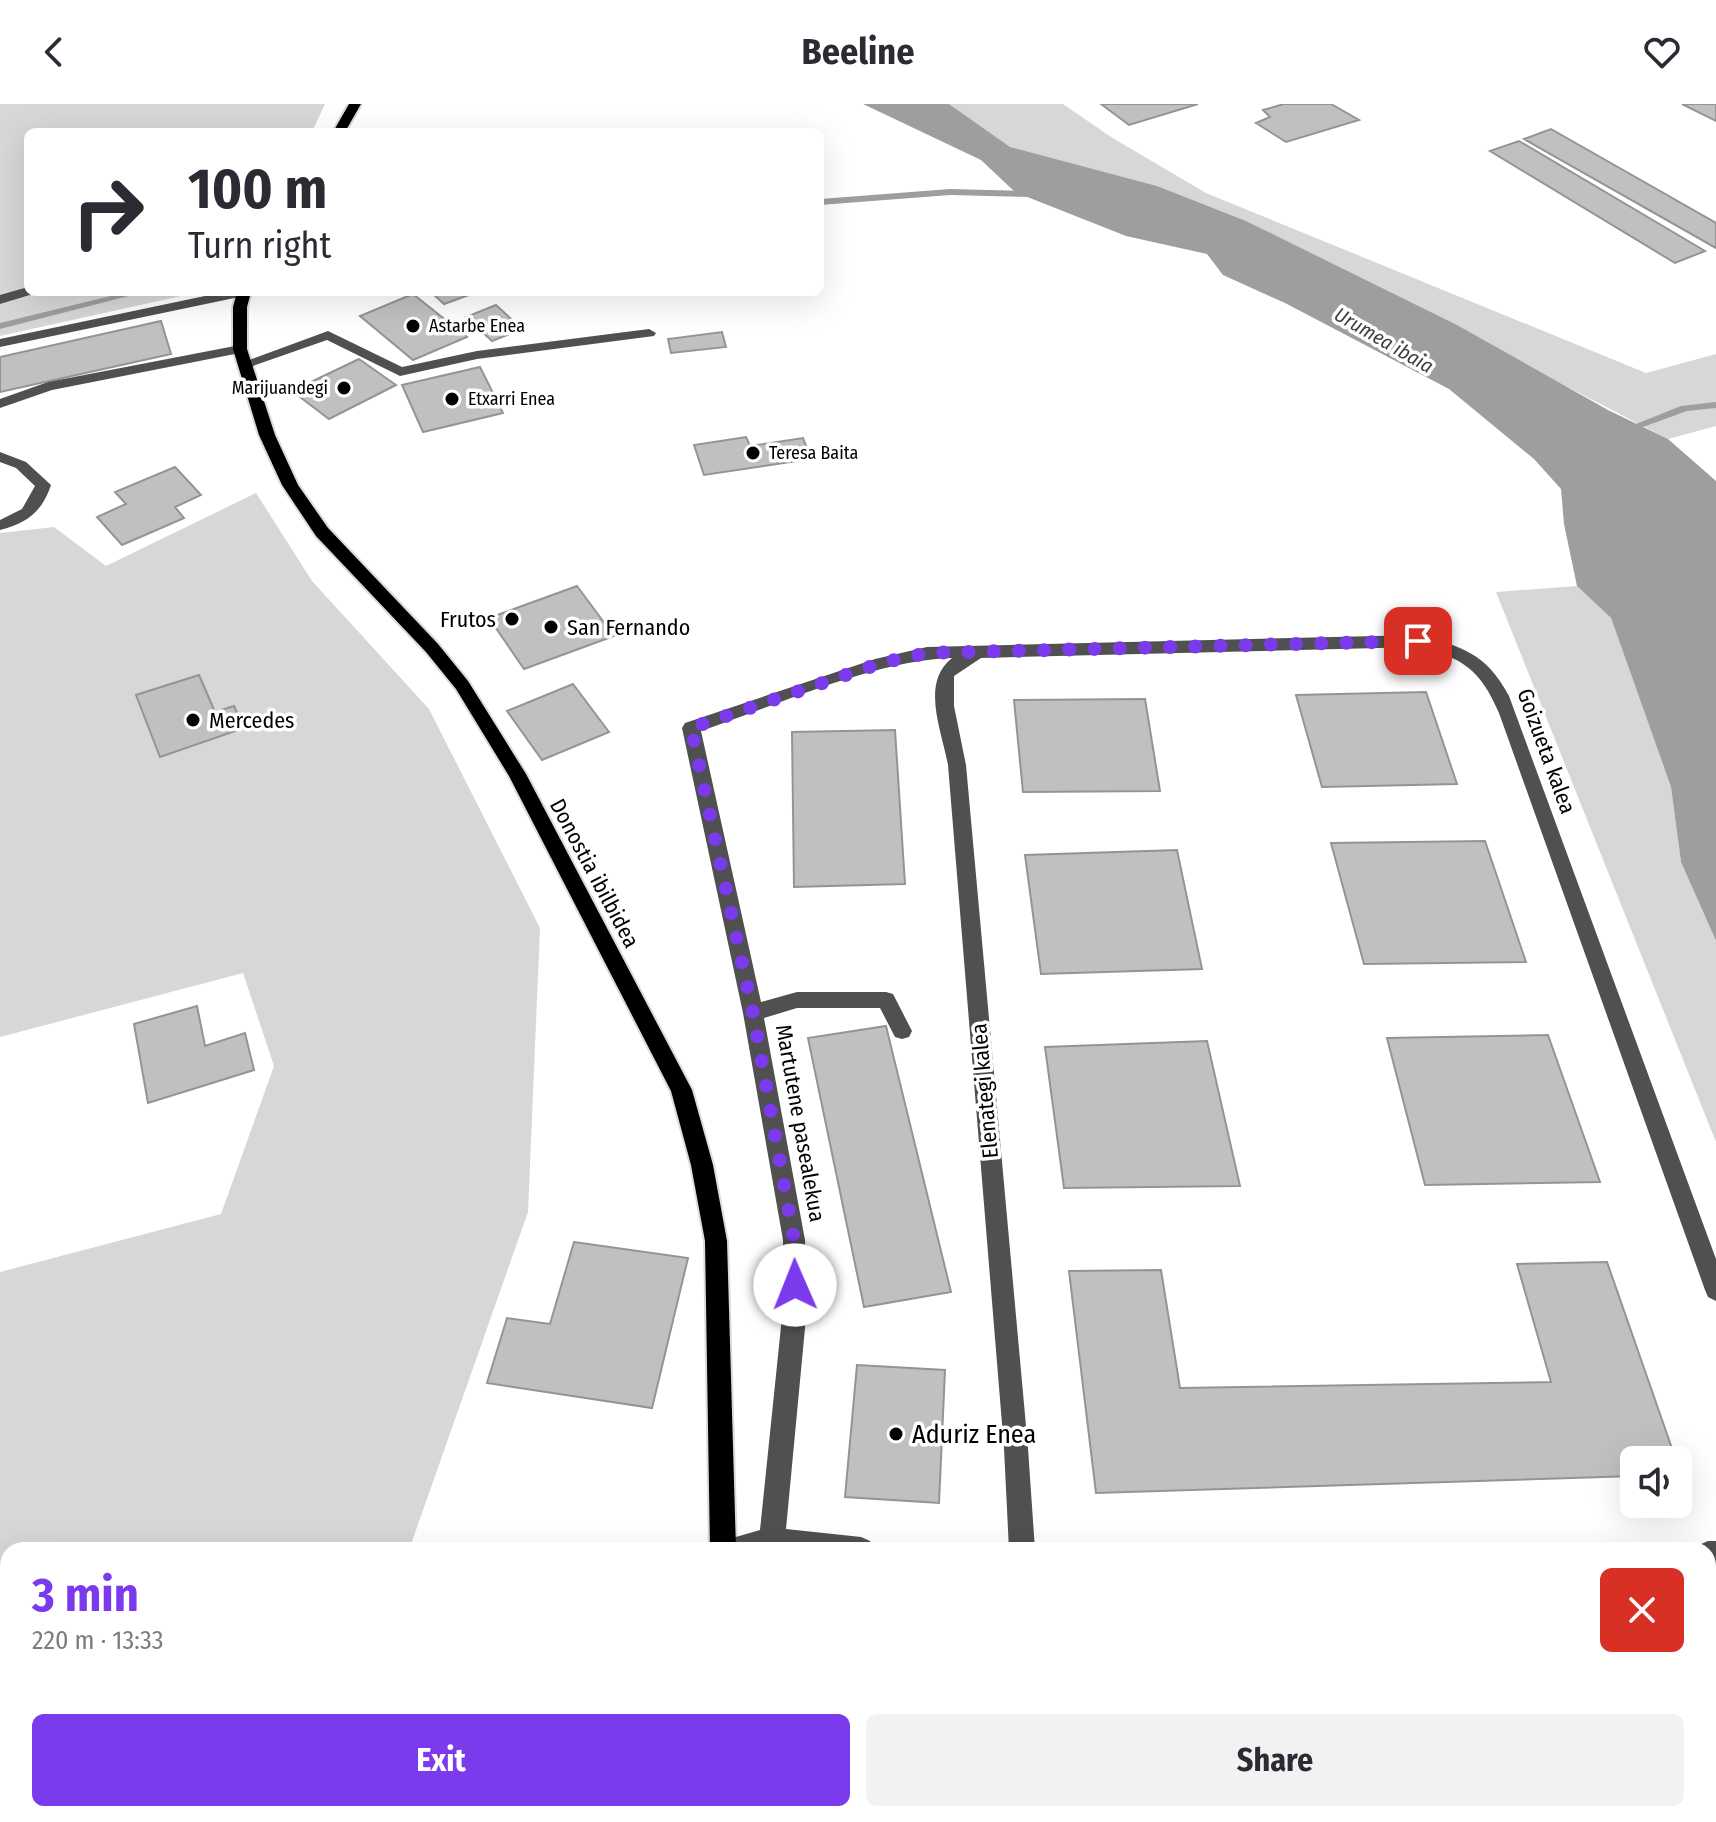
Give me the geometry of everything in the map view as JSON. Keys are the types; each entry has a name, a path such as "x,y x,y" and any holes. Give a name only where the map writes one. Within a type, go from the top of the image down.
{"main road":[{"path":"341,128 355,104"},
{"name":"Donostia ibilbidea","path":"243,296 240,307 242,356 267,435 290,485 322,532 432,648 462,685 517,774 681,1090 702,1165 716,1241 723,1542"}],"street":[{"path":"0,300 24,292"},
{"path":"0,343 225,296"},
{"path":"0,404 48,386 242,356 328,335 400,372 477,355 649,333"},
{"path":"0,457 21,465 43,485 31,512 0,525"},
{"name":"Goizueta kalea","path":"691,728 881,663 927,653 1418,641 1451,649 1477,662 1495,681 1508,713 1716,1290"},
{"name":"Elenategi kalea","path":"979,651 954,664 944,679 944,693 957,765 1022,1542"},
{"name":"Martutene pasealekua","path":"691,728 753,1013 794,1240 795,1307 772,1540"},
{"path":"753,1013 797,1000 886,1000 902,1031"},
{"path":"764,1542 790,1542"}],"shaded area":[{"path":"0,104 325,104 314,128 24,128 24,296 181,296 0,336"},
{"path":"949,104 1063,104 1111,137 1206,193 1646,373 1716,354 1716,426 1668,439 1246,221 1156,186 1009,147"},
{"path":"256,493 312,581 429,709 540,928 528,1212 412,1542 0,1542 0,1272 221,1214 274,1066 243,973 0,1037 0,533 54,527 106,566"},
{"path":"1577,586 1611,618 1671,787 1681,862 1716,941 1716,1142 1496,592"}],"water":[{"name":"Urumea ibaia","path":"863,104 949,104 1010,147 1157,186 1246,221 1457,325 1608,410 1668,439 1716,481 1716,941 1681,862 1671,787 1611,618 1577,586 1564,524 1561,489 1534,459 1449,389 1285,303 1223,275 1207,254 1126,236 1015,192 981,160"}],"building":[{"path":"1101,104 1198,104 1129,125"},
{"path":"1284,104 1331,104 1359,120 1286,142 1256,123 1270,117 1263,110"},
{"path":"1682,104 1716,104 1716,121"},
{"path":"1551,129 1716,223 1716,248 1524,139"},
{"path":"1519,141 1705,251 1675,263 1490,151"},
{"name":"Astarbe Enea","path":"408,296 416,296 467,337 413,360 360,316"},
{"path":"435,296 466,296 444,304"},
{"path":"496,305 522,329 492,341 466,317"},
{"path":"161,321 171,354 0,392 0,357"},
{"path":"722,332 726,347 671,353 668,339"},
{"name":"Marijuandegi","path":"359,359 396,385 329,419 292,391"},
{"name":"Etxarri Enea","path":"480,367 503,413 423,432 402,385"},
{"name":"Teresa Baita","path":"746,437 750,446 803,438 811,459 704,475 694,445"},
{"path":"175,467 201,495 175,507 184,518 122,545 97,517 126,504 115,492"},
{"name":"San Fernando","path":"577,586 614,636 524,669 489,618"},
{"name":"Mercedes","path":"199,675 215,712 234,706 244,728 160,757 136,695"},
{"path":"573,684 609,732 542,760 507,711"},
{"path":"1426,692 1457,784 1322,787 1296,695"},
{"path":"1145,699 1160,791 1023,792 1014,700"},
{"path":"895,730 905,884 794,887 792,732"},
{"path":"1485,841 1526,962 1364,964 1331,843"},
{"path":"1177,850 1202,969 1041,974 1025,855"},
{"path":"197,1006 205,1046 245,1033 254,1070 148,1103 134,1024"},
{"path":"886,1026 951,1292 864,1307 808,1038"},
{"path":"1548,1035 1600,1182 1425,1185 1387,1038"},
{"path":"1207,1041 1240,1186 1064,1188 1045,1047"},
{"path":"574,1242 688,1258 652,1408 487,1383 507,1318 550,1324"},
{"path":"1607,1262 1671,1446 1620,1446 1620,1476 1096,1493 1069,1271 1161,1270 1180,1388 1551,1382 1517,1264"},
{"name":"Aduriz Enea","path":"857,1365 945,1370 939,1503 845,1497"}],"waterway":[{"path":"824,202 950,192 1031,194"},
{"path":"0,326 123,296"},
{"path":"1621,432 1685,408 1716,405"}],"place":[{"name":"Astarbe Enea","path":"413,326"},
{"name":"Marijuandegi","path":"344,388"},
{"name":"Etxarri Enea","path":"452,399"},
{"name":"Teresa Baita","path":"753,453"},
{"name":"Frutos","path":"512,619"},
{"name":"San Fernando","path":"551,627"},
{"name":"Mercedes","path":"193,720"},
{"name":"Aduriz Enea","path":"896,1434"}],"route":[{"path":"795,1285 794,1240 753,1013 691,728 881,663 927,653 1418,641"}]}
